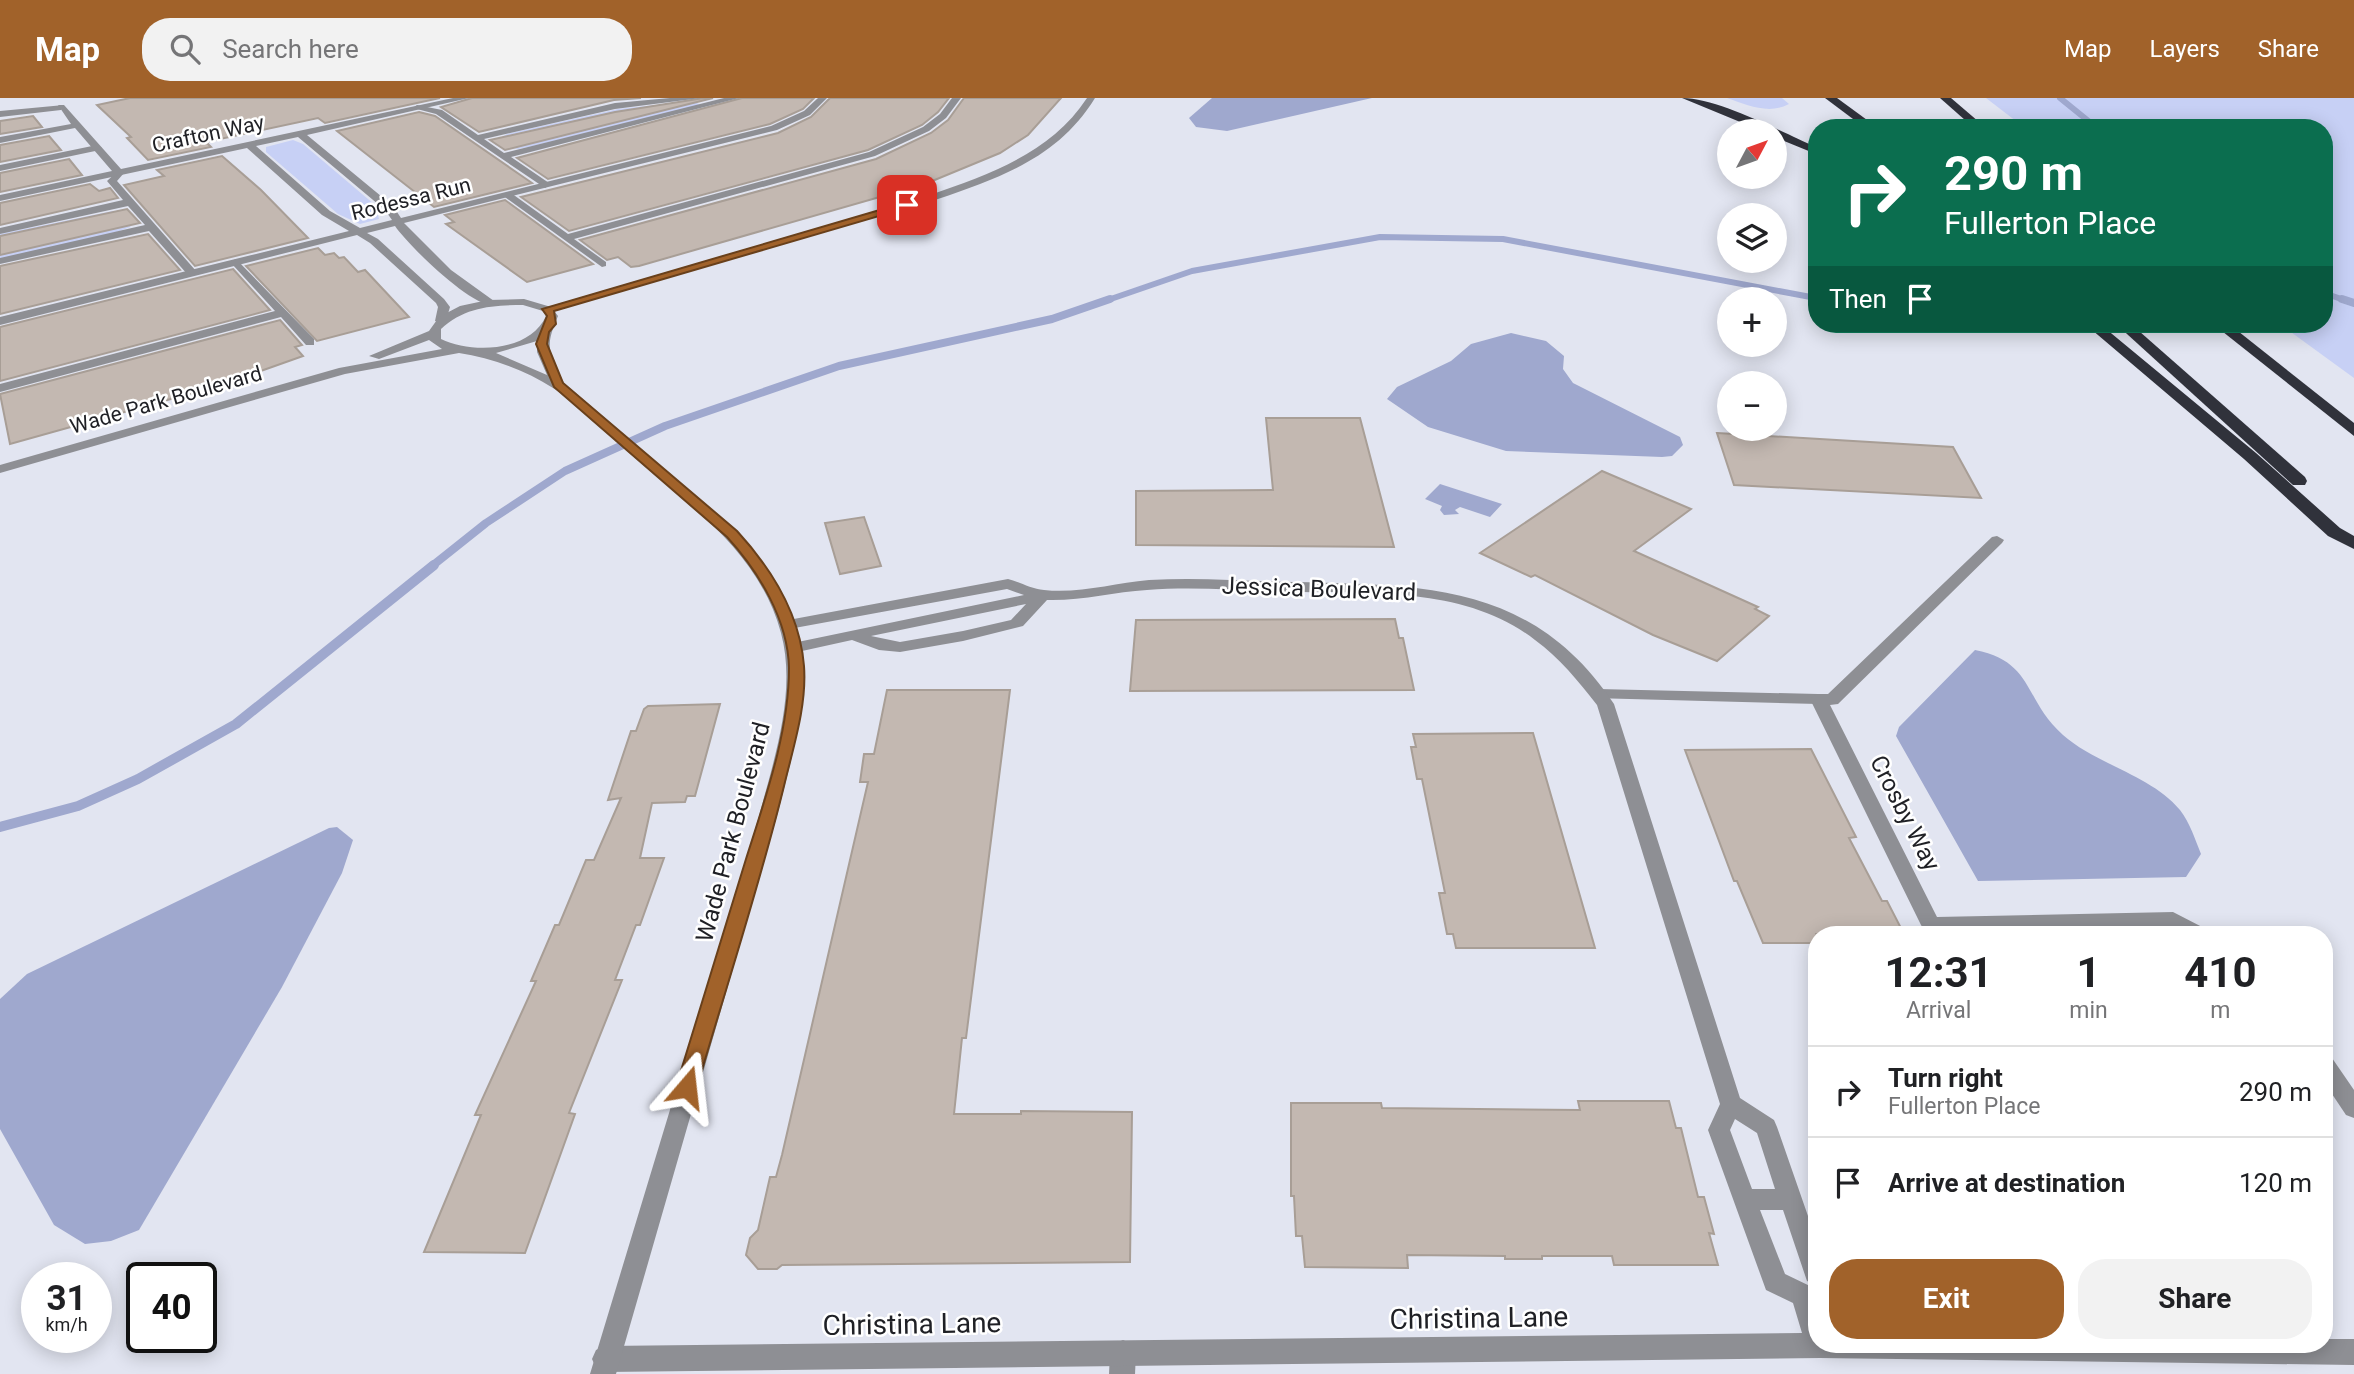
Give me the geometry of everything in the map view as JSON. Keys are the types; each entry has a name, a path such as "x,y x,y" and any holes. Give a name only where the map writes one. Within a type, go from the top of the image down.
{"highway":[{"path":"1687,98 1740,119"},
{"path":"1830,98 1860,119"},
{"path":"1945,98 1970,119"},
{"path":"1787,138 1808,147"},
{"path":"2103,333 2240,447 2334,532 2354,544"},
{"path":"2133,333 2354,530"},
{"path":"2231,333 2354,431"}],"street":[{"path":"402,98 417,108 439,112 545,185"},
{"name":"Crafton Way","path":"0,198 465,98"},
{"path":"477,138 615,106 698,98 731,100"},
{"name":"Rodessa Run","path":"0,321 774,128 807,113 823,98"},
{"path":"566,238 872,154 926,129 943,116 957,98"},
{"path":"441,321 461,310 491,303 524,302 547,309 934,197 977,182 1046,146 1084,111 1091,98"},
{"path":"503,156 731,100"},
{"path":"0,114 61,107 119,173 111,181 192,273"},
{"path":"0,140 77,125"},
{"path":"301,134 401,221 405,233 470,290 491,303"},
{"path":"248,145 327,213 374,241 440,301 444,307 441,321 433,334 435,341 443,347 472,352 513,346 544,332"},
{"path":"0,168 97,148"},
{"path":"507,195 602,264"},
{"path":"0,231 130,202"},
{"path":"0,261 151,227"},
{"path":"236,262 310,342"},
{"name":"Wade Park Boulevard","path":"547,309 552,316 551,324 544,332 544,352 558,385"},
{"path":"0,388 283,313"},
{"name":"Wade Park Boulevard","path":"343,371 433,334"},
{"name":"Wade Park Boulevard","path":"0,469 343,371 456,350"},
{"name":"Wade Park Boulevard","path":"472,352 501,358 558,385 732,534 755,559 789,624 796,668 791,725 768,816 604,1366"},
{"path":"1598,694 1832,700 1997,540"},
{"name":"Jessica Boulevard","path":"789,624 1009,584 1043,595 1151,585 1404,588 1438,593 1493,608 1536,632 1586,675 1605,704 1731,1104"},
{"path":"793,648 1043,595"},
{"path":"853,635 890,646 932,641 1017,623 1043,595"},
{"path":"915,599 932,641"},
{"name":"Crosby Way","path":"1818,699 1931,925 2173,920 2184,926"},
{"path":"2333,1077 2354,1108"},
{"path":"1808,1264 1793,1200 1766,1126 1731,1104 1719,1130 1775,1282 1808,1281"},
{"path":"1744,1199 1793,1200"},
{"name":"Christina Lane","path":"604,1366 1122,1363 1808,1341"},
{"name":"Christina Lane","path":"2333,1352 2354,1352"}],"shaded area":[{"path":"1212,98 1372,98 1227,131 1196,127 1189,118"},
{"path":"1727,98 1782,98 1789,104 1766,109"},
{"path":"1986,98 2354,98 2354,378 2292,333 2333,333 2333,119 2013,119"},
{"path":"694,101 700,105 533,146 518,149 495,145 495,141 507,134 618,109"},
{"path":"293,140 303,144 375,205 379,219 360,224 338,214 266,152 266,147"},
{"path":"113,211 126,213 134,221 130,227 0,259 0,234"},
{"path":"1511,333 1546,341 1564,356 1563,369 1573,383 1680,437 1683,445 1672,456 1662,457 1506,451 1428,427 1387,399 1397,387 1451,361 1471,344"},
{"path":"1440,484 1502,504 1490,517 1460,507 1455,510 1459,514 1444,515 1440,510 1442,506 1425,499"},
{"path":"1975,650 2008,663 2019,673 2050,722 2063,735 2154,788 2180,810 2201,854 2186,877 1978,881 1896,736 1899,727"},
{"path":"337,827 353,840 342,873 282,987 139,1230 111,1241 85,1244 54,1225 0,1129 0,999 27,974 329,828"}],"building":[{"path":"130,98 440,98 325,123 318,118 206,142 211,147 148,160 127,138 131,137 97,105"},
{"path":"472,98 641,98 614,100 479,132 441,107"},
{"path":"713,98 505,150 490,140 615,112"},
{"path":"742,98 814,98 803,109 770,124 548,179 517,158"},
{"path":"830,98 949,98 938,112 922,125 868,150 569,231 521,197 778,133 811,117"},
{"path":"964,98 1061,98 1028,135 1000,153 925,184 639,266 631,267 618,257 607,260 580,240 876,159 931,133 948,120"},
{"path":"419,112 435,116 532,183 434,207 337,131"},
{"path":"33,116 42,127 0,134 0,121"},
{"path":"49,136 61,150 0,162 0,145"},
{"path":"222,156 261,190 308,238 195,266 124,185 164,176 157,170"},
{"path":"69,159 82,175 0,192 0,173"},
{"path":"90,184 99,191 110,188 118,198 0,225 0,203"},
{"path":"505,200 593,264 527,282 446,224 454,222 445,215"},
{"path":"127,209 140,223 0,255 0,236"},
{"path":"148,234 180,270 0,314 0,266"},
{"path":"318,248 325,255 334,253 339,258 344,257 358,272 365,270 409,317 317,341 246,266"},
{"path":"233,269 270,310 0,381 0,327"},
{"path":"280,320 302,345 295,347 303,356 221,385 10,444 0,394"},
{"path":"1266,418 1360,418 1394,547 1136,545 1136,491 1273,490"},
{"path":"1787,437 1953,447 1981,498 1734,485 1720,441 1787,441"},
{"path":"1602,471 1691,509 1634,551 1758,607 1755,609 1769,616 1717,661 1653,635 1535,575 1531,577 1480,553"},
{"path":"864,517 881,566 840,574 825,523"},
{"path":"1395,619 1399,638 1403,638 1414,690 1130,691 1136,620"},
{"path":"887,690 1010,690 954,1114 1021,1114 1021,1111 1132,1112 1130,1262 782,1265 777,1269 758,1269 746,1255 750,1238 758,1230 770,1177 776,1177 782,1155 868,782 860,782 864,754 874,754"},
{"path":"720,704 695,796 687,796 685,802 652,803 640,858 664,858 640,925 636,925 615,980 622,980 569,1113 575,1114 525,1253 424,1252 481,1115 475,1115 536,981 531,981 555,925 559,925 586,860 594,860 621,798 608,800 631,731 636,731 644,709 648,706"},
{"path":"1533,733 1595,948 1456,948 1453,934 1447,934 1439,893 1445,893 1422,779 1417,779 1411,747 1416,747 1413,734"},
{"path":"1811,749 1856,837 1849,838 1882,901 1887,901 1900,926 1808,926 1808,943 1763,943 1737,881 1734,881 1685,750"},
{"path":"1578,1101 1669,1101 1676,1128 1681,1128 1698,1197 1704,1197 1714,1234 1709,1233 1718,1265 1614,1265 1612,1256 1505,1259 1505,1256 1407,1255 1408,1268 1305,1267 1302,1236 1296,1236 1294,1196 1291,1196 1291,1103 1381,1103 1382,1108 1580,1110"}],"waterway":[{"path":"2060,98 2086,119"},
{"path":"1105,301 1192,271 1380,237 1503,239 1808,296"},
{"path":"2333,296 2347,301"},
{"path":"432,566 486,523 565,471 665,426 839,366 1052,319 1110,299"},
{"path":"2342,299 2354,303"},
{"path":"0,827 78,806 138,779 236,724 434,565"}],"route":[{"path":"687,1087 768,816 791,725 796,668 789,624 755,559 732,534 558,385 541,344 544,332 551,324 552,316 547,309 907,205"}]}
